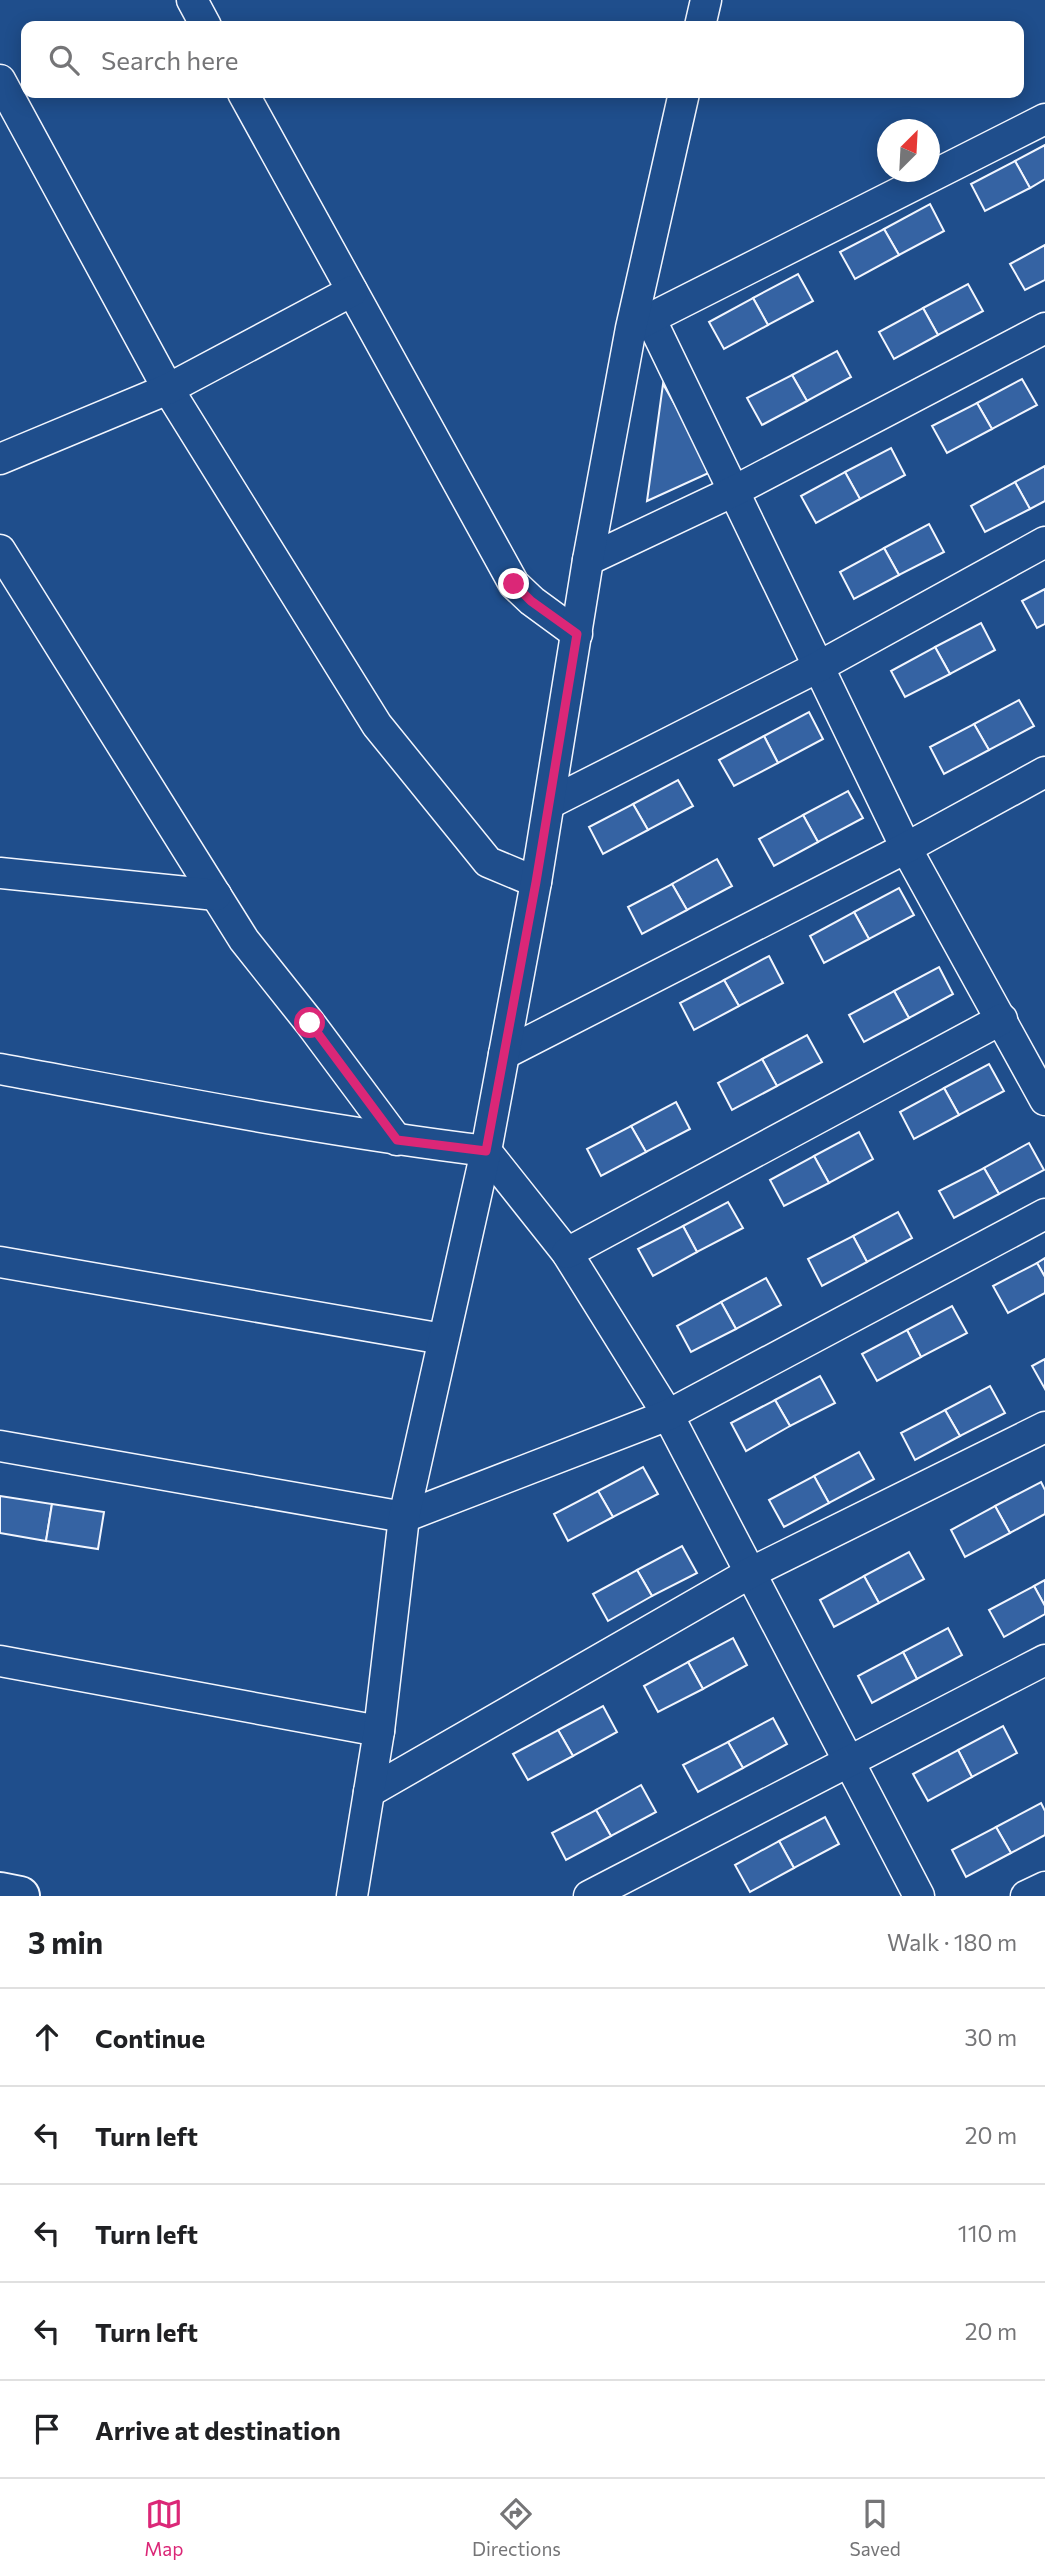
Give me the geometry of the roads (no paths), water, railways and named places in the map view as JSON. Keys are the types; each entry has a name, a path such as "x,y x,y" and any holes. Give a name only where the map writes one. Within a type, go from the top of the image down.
{"street":[{"path":"192,0 203,21"},
{"path":"700,21 706,0"},
{"path":"0,80 168,389 377,725 488,862 536,882"},
{"path":"246,98 514,584 531,601 577,634"},
{"path":"352,1896 379,1731 404,1517 486,1151 550,803 588,560 640,323 683,98"},
{"path":"640,323 1045,119"},
{"path":"0,459 168,389 352,291"},
{"path":"640,323 734,491 906,848 1045,1100"},
{"path":"588,560 734,491 1045,328"},
{"path":"550,803 820,666 1045,542"},
{"path":"0,550 244,940 397,1140"},
{"path":"504,1054 906,848 1045,772"},
{"path":"0,873 216,895"},
{"path":"567,1254 1002,1019"},
{"path":"0,1069 281,1121 486,1151 567,1254 668,1415 919,1896"},
{"path":"0,1446 404,1517 668,1415 1045,1214"},
{"path":"0,1262 443,1339"},
{"path":"369,1792 750,1573 1045,1427"},
{"path":"589,1896 1045,1660"},
{"path":"0,1661 379,1731"},
{"path":"1026,1896 1045,1887"},
{"path":"0,1892 20,1896"}]}
